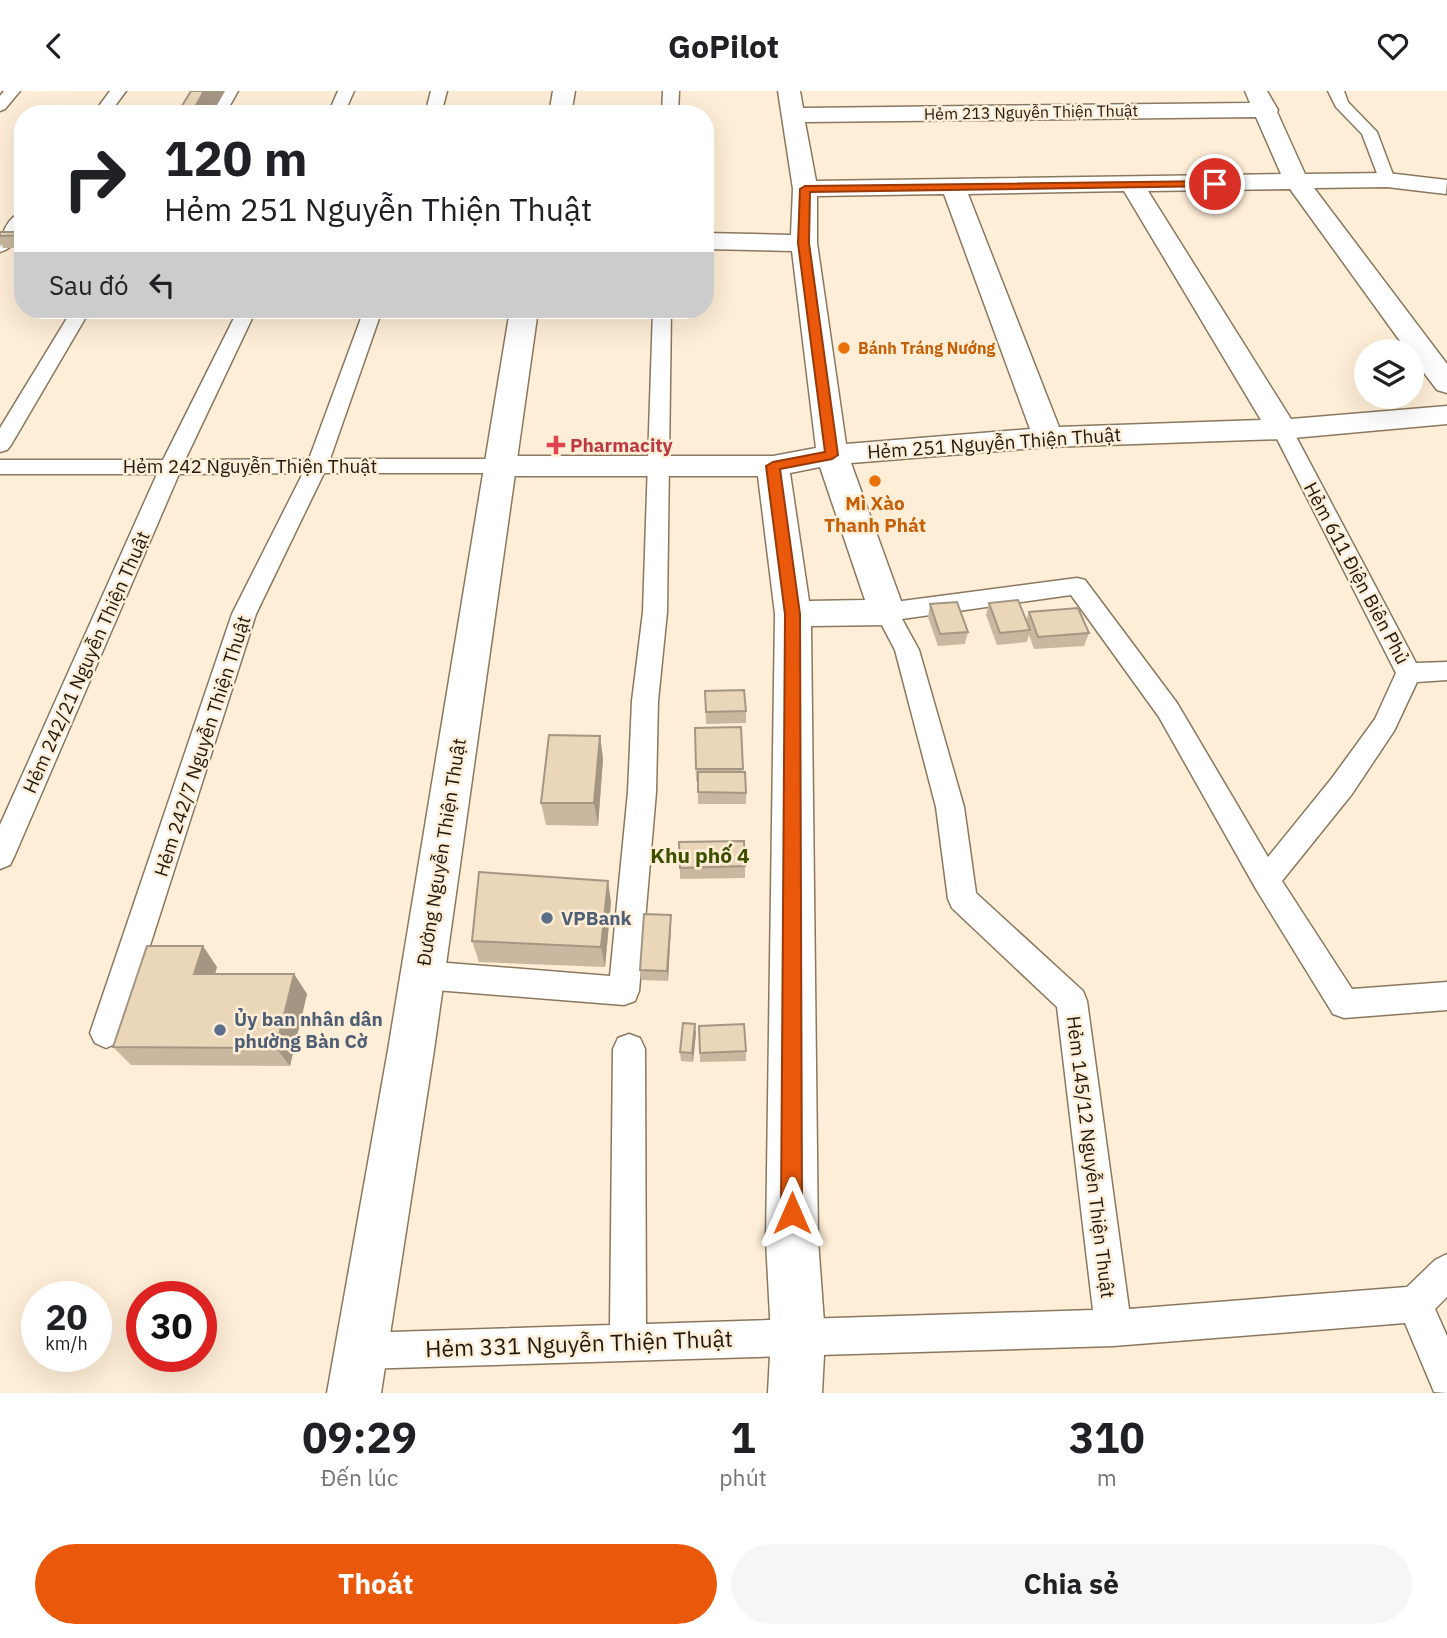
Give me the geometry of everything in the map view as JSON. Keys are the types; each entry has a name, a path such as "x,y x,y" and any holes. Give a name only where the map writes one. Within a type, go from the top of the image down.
{"street":[{"path":"1261,100 1297,182 1447,384"},
{"name":"Hẻm 213 Nguyễn Thiện Thuật","path":"792,103 1261,100"},
{"name":"Hẻm 145/12 Nguyễn Thiện Thuật","path":"792,103 805,189 804,243 832,455 887,612"},
{"path":"805,189 954,189 1387,180 1447,187"},
{"name":"Hẻm 611 Ðiện Biên Phủ","path":"1133,186 1282,429"},
{"path":"954,189 1048,437"},
{"path":"714,241 804,243"},
{"name":"Đường Nguyễn Thiện Thuật","path":"354,1393 423,975 523,319"},
{"name":"Hẻm 251 Nguyễn Thiện Thuật","path":"499,466 773,466 832,455 1048,437 1282,429 1447,415"},
{"path":"773,466 793,614 792,1240 798,1336 795,1393"},
{"path":"793,614 887,612"}],"lane":[{"path":"0,106 12,91"},
{"path":"1336,91 1341,104 1369,132 1387,180"},
{"path":"0,249 14,230"},
{"path":"0,445 76,319"},
{"name":"Hẻm 242/21 Nguyễn Thiện Thuật","path":"0,857 171,466 243,319"},
{"name":"Hẻm 242/7 Nguyễn Thiện Thuật","path":"106,1033 244,614 317,466 370,319"},
{"path":"423,975 624,991 642,792 645,701 655,612 662,319"},
{"name":"Hẻm 611 Ðiện Biên Phủ","path":"1266,880 1342,786 1385,724 1409,673 1282,429"},
{"name":"Hẻm 242 Nguyễn Thiện Thuật","path":"0,467 499,466"},
{"path":"887,612 1077,586 1168,711 1266,880 1343,1004 1447,996"},
{"name":"Hẻm 145/12 Nguyễn Thiện Thuật","path":"887,612 906,650 950,807 962,899 1072,1001 1113,1328"},
{"path":"1409,673 1447,671"},
{"path":"628,1344 629,1049"},
{"path":"1447,1272 1415,1304 1447,1379"},
{"name":"Hẻm 331 Nguyễn Thiện Thuật","path":"360,1351 1113,1328 1415,1304"}],"building":[{"path":"191,91 204,91 196,105 182,105"},
{"path":"0,232 14,232 14,235 0,236"},
{"path":"1018,600 1030,630 1000,633 989,603"},
{"path":"957,602 968,632 940,634 930,604"},
{"path":"1078,608 1089,633 1038,637 1029,612"},
{"path":"744,690 746,711 706,712 705,691"},
{"path":"741,727 743,769 696,769 695,728"},
{"path":"549,735 600,736 594,803 541,803"},
{"path":"698,772 745,772 746,793 698,792"},
{"path":"744,841 745,866 680,868 679,842"},
{"path":"479,872 608,881 601,947 472,941"},
{"path":"644,914 671,915 667,971 640,970"},
{"name":"Ủy ban nhân dân phường Bàn Cờ","path":"147,946 203,946 194,974 294,974 276,1048 113,1047"},
{"path":"683,1023 695,1024 692,1053 680,1052"},
{"path":"744,1024 746,1051 700,1053 699,1026"}],"place":[{"name":"Bánh Tráng Nướng","path":"844,348"},
{"name":"Pharmacity","path":"556,445"},
{"name":"Mì Xào Thanh Phát","path":"875,481"},
{"name":"VPBank","path":"547,918"},
{"name":"Ủy ban nhân dân phường Bàn Cờ","path":"220,1030"}],"district":[{"name":"Khu phố 4","path":"700,856"}],"route":[{"path":"792,1213 793,614 773,466 832,455 804,243 805,189 1215,184"}]}
